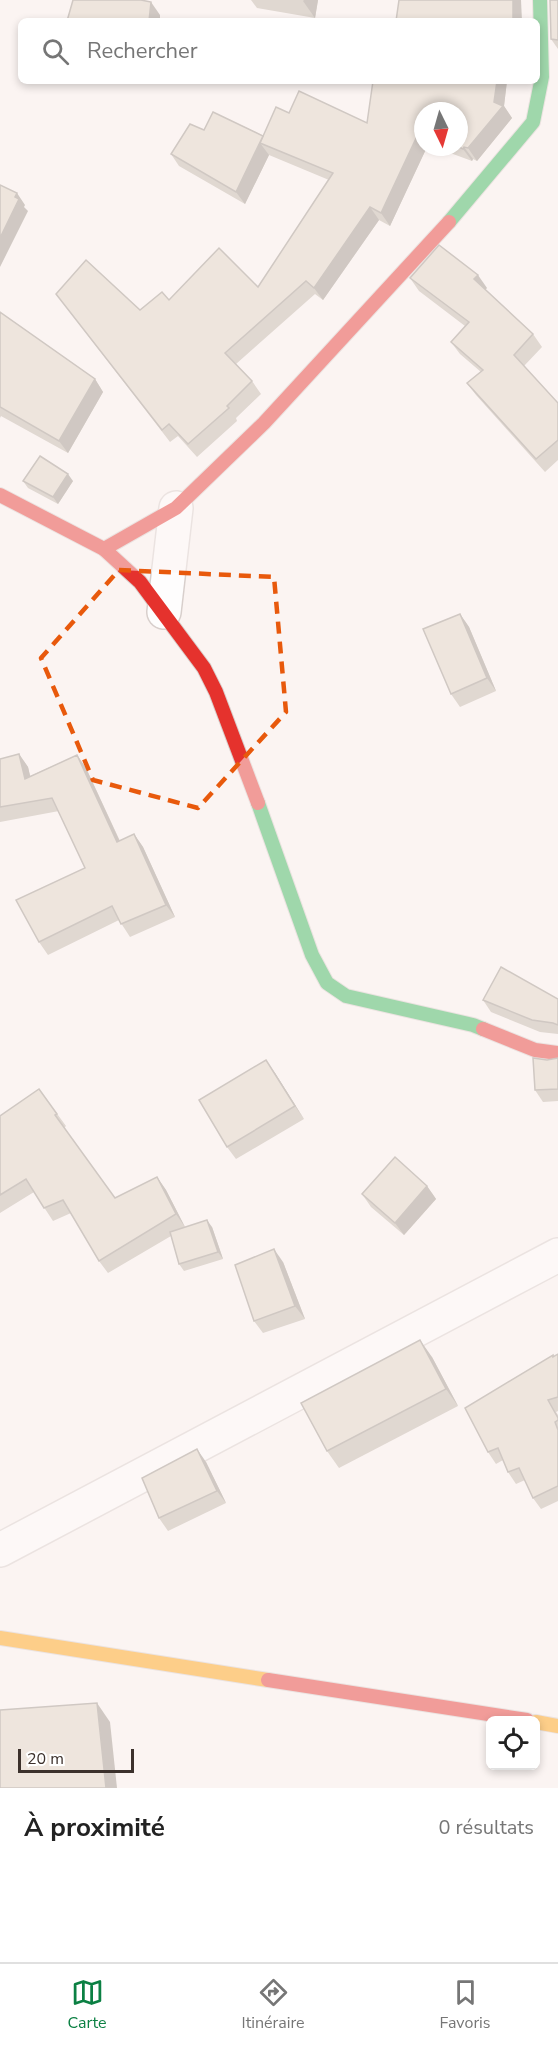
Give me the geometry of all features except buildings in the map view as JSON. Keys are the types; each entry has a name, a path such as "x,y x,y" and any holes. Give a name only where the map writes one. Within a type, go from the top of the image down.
{"street":[{"path":"104,549 176,508 264,423 471,197 533,122 542,77 540,0"},
{"path":"0,495 104,549 140,582 204,668 216,692 274,844 312,955 327,983 346,996 473,1025 535,1050 558,1053"},
{"path":"164,612 176,508"},
{"path":"0,1550 558,1255"},
{"path":"0,1638 501,1716"},
{"path":"540,1723 558,1726"}],"highlighted area":[{"path":"119,570 274,577 286,712 198,808 93,780 41,658"}],"traffic: fast":[{"path":"449,222 533,122 542,77 540,0"},
{"path":"258,803 312,955 327,983 346,996 483,1029"}],"traffic: slow":[{"path":"0,1638 268,1680"},
{"path":"540,1723 558,1726"}],"traffic: jam":[{"path":"104,549 176,508 264,423 449,222"},
{"path":"0,495 104,549 140,582 204,668 216,692 258,803"},
{"path":"483,1029 535,1050 558,1053"},
{"path":"268,1680 501,1716"}]}
